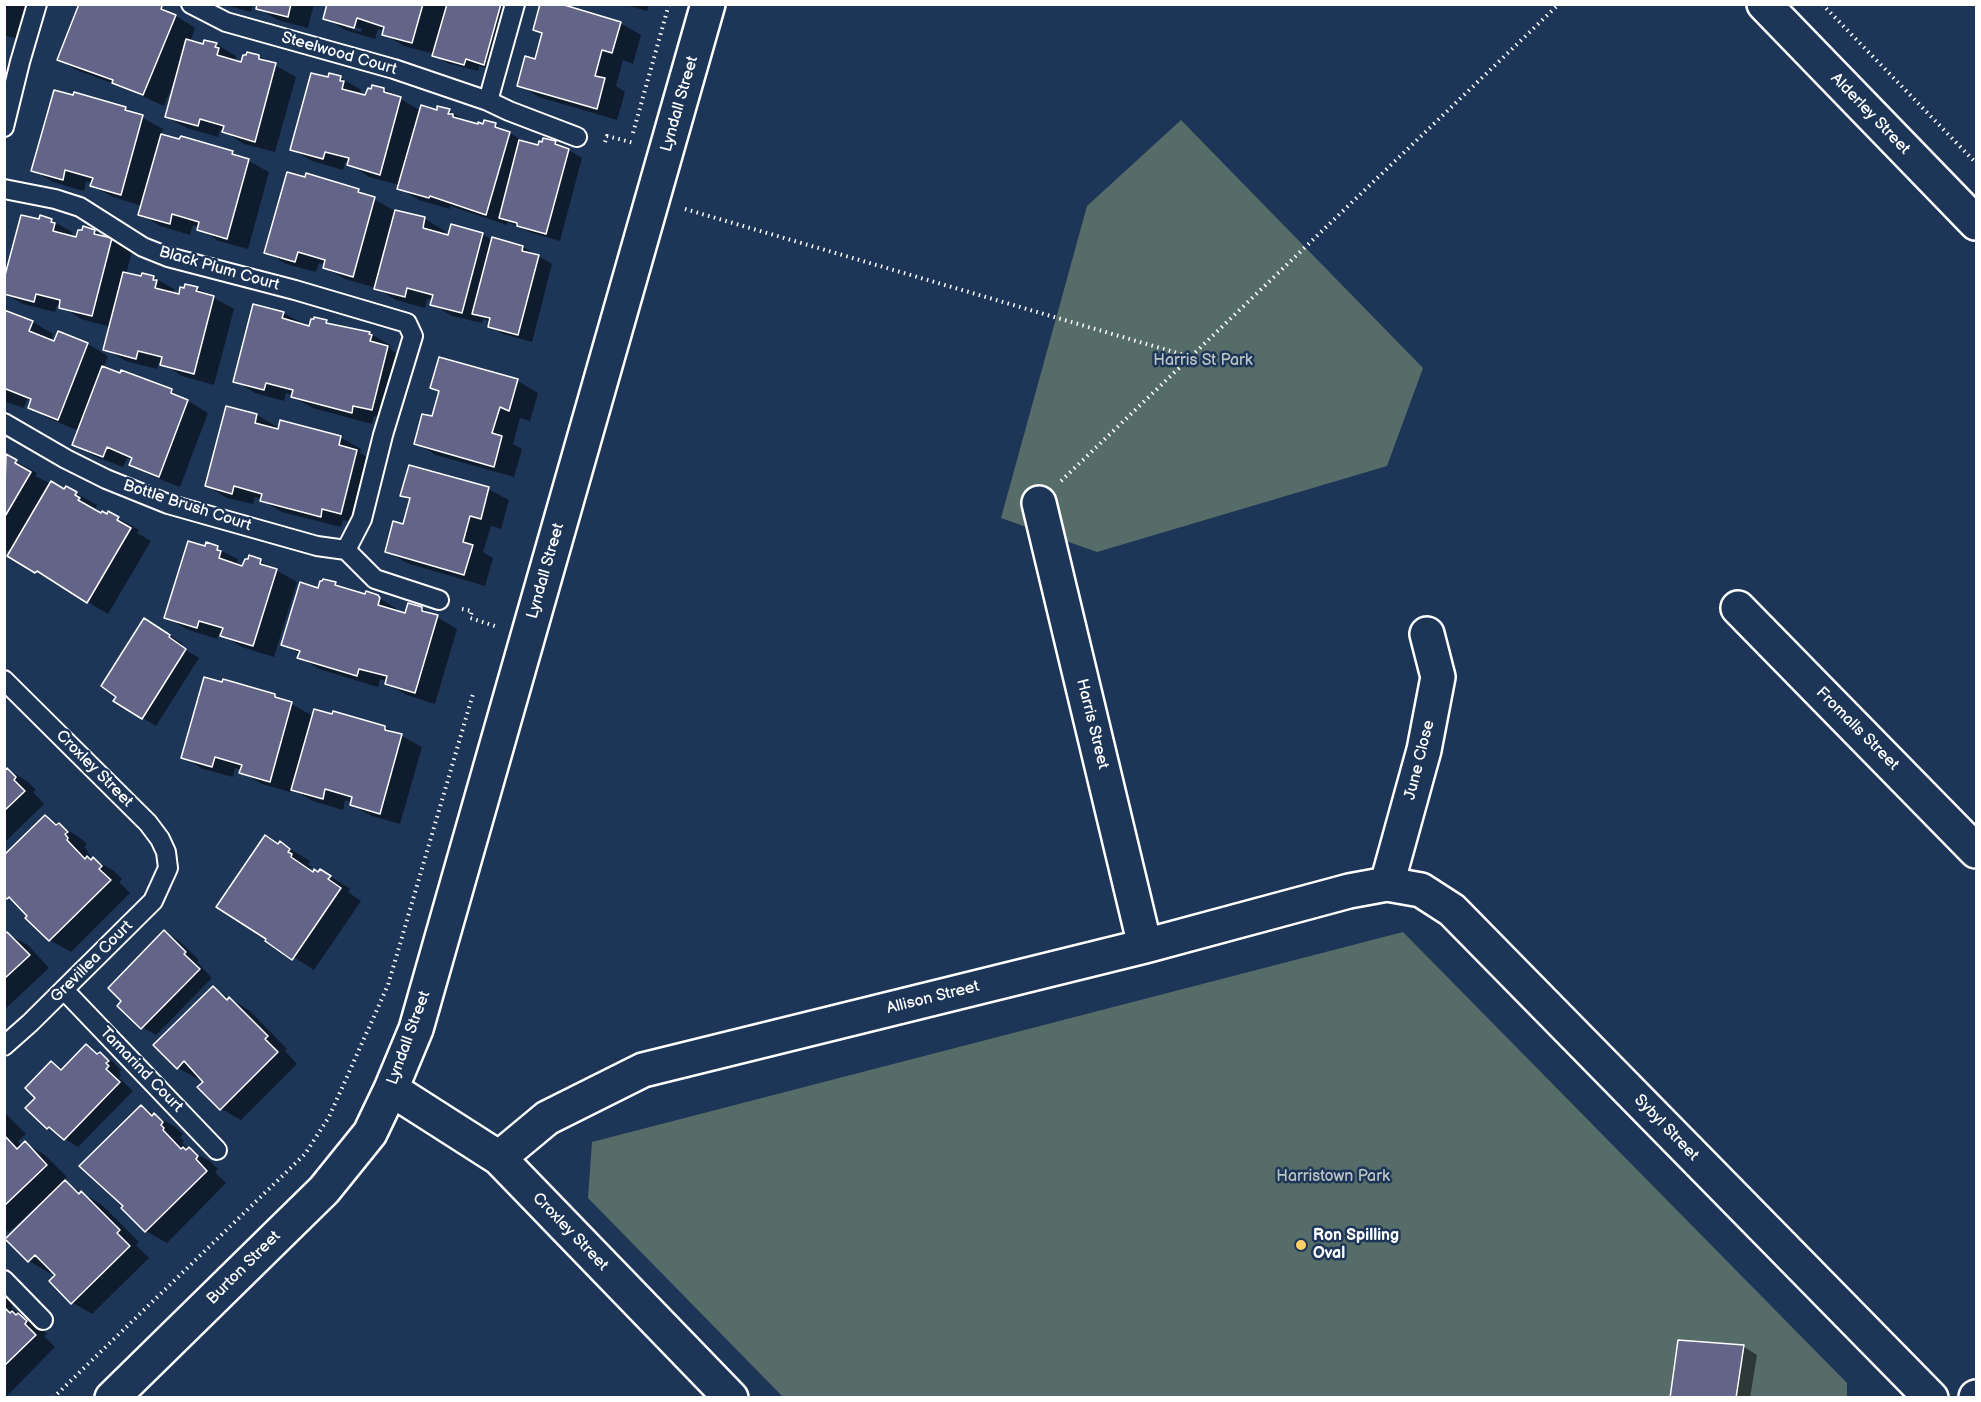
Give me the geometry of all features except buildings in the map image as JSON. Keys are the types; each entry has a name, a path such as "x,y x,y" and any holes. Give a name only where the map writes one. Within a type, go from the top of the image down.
{"street":[{"name":"Lyndall Street","path":"370,1133 416,1029 708,4"},
{"name":"Alderley Street","path":"1764,4 1977,223"},
{"name":"Harris Street","path":"1039,503 1145,946"},
{"name":"Fromalls Street","path":"1738,608 1977,851"},
{"name":"June Close","path":"1387,884 1424,750 1438,677 1427,634"},
{"name":"Allison Street","path":"499,1158 547,1118 643,1070 1145,946 1315,899 1387,884"},
{"name":"Sybyl Street","path":"1387,884 1421,890 1452,909 1931,1398"},
{"name":"Croxley Street","path":"391,1089 499,1158 731,1398"},
{"name":"Burton Street","path":"118,1396 324,1190 370,1133"}],"lane":[{"path":"4,127 12,59 37,4"},
{"name":"Steelwood Court","path":"191,4 226,22 394,69 488,100 509,111 577,137"},
{"path":"488,100 515,4"},
{"name":"Black Plum Court","path":"4,189 55,199 80,207 143,247 168,257 295,290 407,323 413,336 383,435 362,519 346,550"},
{"name":"Bottle Brush Court","path":"4,423 96,474 168,504 317,546 346,550"},
{"path":"346,550 375,579 438,600"},
{"name":"Croxley Street","path":"4,680 148,823 163,846 168,868"},
{"name":"Grevillea Court","path":"4,1046 153,901 168,868"},
{"name":"Tamarind Court","path":"64,990 217,1150"},
{"path":"4,1280 43,1320"}],"path":[{"path":"630,142 669,4"},
{"path":"1039,503 1559,4"},
{"path":"1822,4 1977,164"},
{"path":"577,137 605,144 607,136 665,154"},
{"path":"652,200 1191,357"},
{"path":"438,600 472,611 470,618 528,634"},
{"path":"493,626 496,614"},
{"path":"53,1398 305,1154 329,1117 388,985 473,693"}],"green space":[{"name":"Harris St Park","path":"1181,120 1423,368 1387,466 1097,552 1001,518 1087,206"},
{"name":"Harristown Park","path":"1403,932 1847,1383 1847,1397 783,1397 588,1198 592,1142"}],"place":[{"name":"Ron Spilling Oval","path":"1301,1245"}]}
